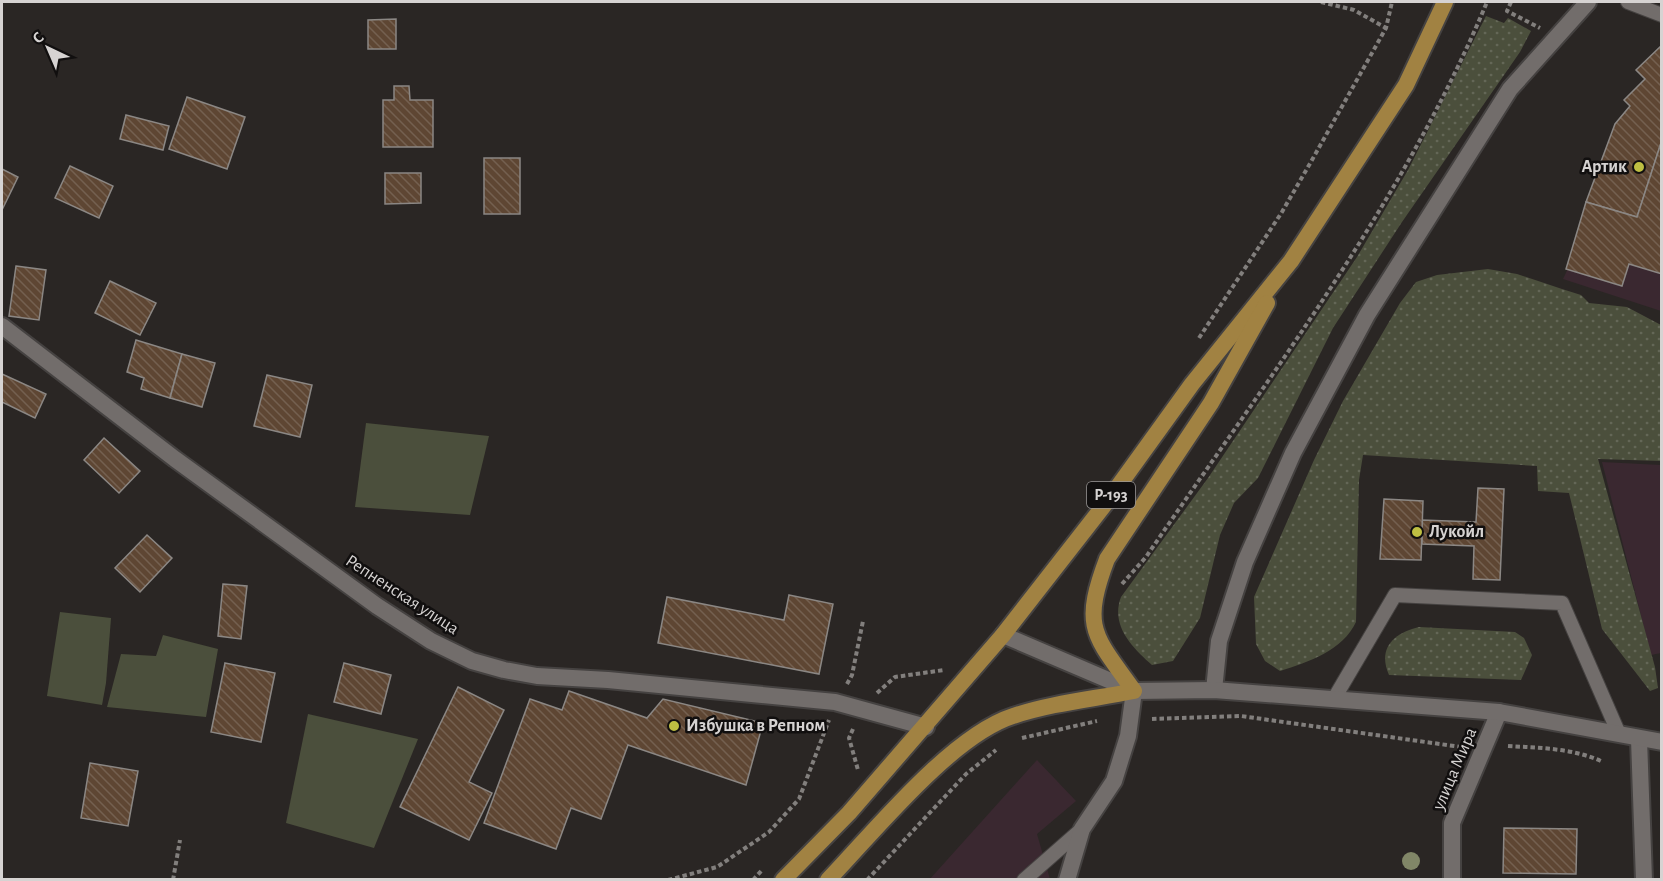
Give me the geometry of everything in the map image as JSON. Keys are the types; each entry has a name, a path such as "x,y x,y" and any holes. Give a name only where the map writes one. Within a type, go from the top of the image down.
{"highway":[{"name":"Р-193","path":"783,879 849,813 926,727 1003,635 1108,499 1192,384 1291,261 1406,85 1445,2"},
{"path":"828,879 905,798 977,734 1012,716 1134,691 1102,646 1094,625 1092,608 1097,586 1107,559 1211,403 1291,261"}],"street":[{"path":"1214,690 1219,641 1245,562 1293,453 1367,315 1510,89 1588,2"},
{"name":"Репненская улица","path":"2,326 176,459 377,606 431,641 472,661 537,676 608,680 835,702 926,727"},
{"path":"1003,635 1134,691 1214,690 1335,697 1499,712 1662,742"},
{"path":"1067,879 1082,829 1114,782 1128,736 1134,691"},
{"name":"улица Мира","path":"1452,879 1452,823 1499,712"},
{"path":"1639,739 1644,879"}],"lane":[{"path":"1628,2 1662,15"},
{"path":"1335,697 1395,595 1562,603 1619,734"},
{"path":"1024,879 1082,829"}],"path":[{"path":"1321,2 1354,10 1386,28"},
{"path":"1194,345 1282,212 1386,28 1392,2"},
{"path":"1118,588 1146,556 1273,373 1399,180 1487,2"},
{"path":"1511,2 1507,11 1557,36"},
{"path":"668,879 717,867 769,832 799,799 835,702 852,675 863,621"},
{"path":"858,776 858,763 849,738 862,710 895,677 946,670 953,666"},
{"path":"1152,719 1241,716 1459,747 1558,749 1588,755 1603,762"},
{"path":"1016,739 1106,718"},
{"path":"867,879 966,774 1006,745"},
{"path":"173,879 180,840"},
{"path":"753,879 769,864"}],"shaded area":[{"path":"1661,72 1661,311 1563,279"},
{"path":"1602,462 1661,465 1661,653 1651,655"},
{"path":"1037,760 1076,801 1037,834 1050,879 929,880"}],"green space":[{"path":"1486,16 1504,23 1508,18 1531,31 1520,52 1402,222 1333,328 1258,478 1234,503 1220,535 1200,618 1173,661 1152,665 1125,636 1118,608 1121,597 1208,478 1357,257 1408,170"},
{"path":"1488,269 1517,274 1581,295 1589,303 1627,307 1661,325 1661,461 1598,459 1655,667 1658,688 1650,691 1602,629 1569,493 1538,491 1537,466 1363,455 1359,480 1356,622 1343,640 1324,654 1280,671 1265,661 1256,644 1254,597 1314,460 1343,401 1400,303 1416,282 1437,275"},
{"path":"366,423 489,436 470,515 355,507"},
{"path":"60,612 111,618 102,705 47,696"},
{"path":"1419,627 1515,632 1524,638 1532,655 1521,680 1389,675 1385,657 1390,643 1402,633"},
{"path":"163,635 218,649 206,717 107,707 121,654 156,656"},
{"path":"308,714 418,739 374,848 286,823"}],"building":[{"path":"396,19 396,49 368,49 368,20"},
{"path":"1662,45 1662,140 1637,217 1586,202 1615,124 1630,106 1624,100 1645,79 1636,70"},
{"path":"394,86 409,86 410,100 433,100 433,147 383,147 383,100 394,100"},
{"path":"187,97 245,117 227,169 169,149"},
{"path":"126,115 169,126 163,150 120,139"},
{"path":"1662,140 1662,274 1629,264 1622,286 1566,269 1586,202 1637,217"},
{"path":"484,158 520,158 520,214 484,214"},
{"path":"70,166 113,186 99,218 55,198"},
{"path":"2,169 18,177 2,210"},
{"path":"385,173 421,173 421,203 385,204"},
{"path":"16,266 46,270 39,320 9,316"},
{"path":"110,281 156,303 140,335 95,313"},
{"path":"136,340 182,354 170,398 141,389 144,378 127,372"},
{"path":"182,354 215,363 202,407 170,398"},
{"path":"2,374 46,394 35,418 2,402"},
{"path":"267,375 312,385 300,437 254,426"},
{"path":"104,438 140,471 119,493 84,460"},
{"path":"1478,488 1504,489 1500,580 1473,579 1474,546 1422,544 1422,520 1476,522"},
{"path":"1384,499 1423,501 1421,560 1380,559"},
{"path":"147,535 172,558 140,592 115,568"},
{"path":"223,584 247,586 241,639 218,636"},
{"path":"789,595 833,604 819,674 658,643 667,597 784,620"},
{"path":"225,663 275,673 261,742 211,732"},
{"path":"344,663 391,675 381,714 334,702"},
{"path":"458,687 504,710 469,782 492,793 469,840 400,807"},
{"path":"569,691 647,718 663,699 763,723 746,785 628,745 601,819 571,808 556,849 484,823 530,699 562,710"},
{"path":"90,763 138,771 128,826 81,818"},
{"path":"1504,828 1577,829 1576,874 1503,873"}],"place":[{"name":"Артик","path":"1639,167"},
{"name":"Лукойл","path":"1417,532"},
{"name":"Избушка в Репном","path":"674,726"}]}
